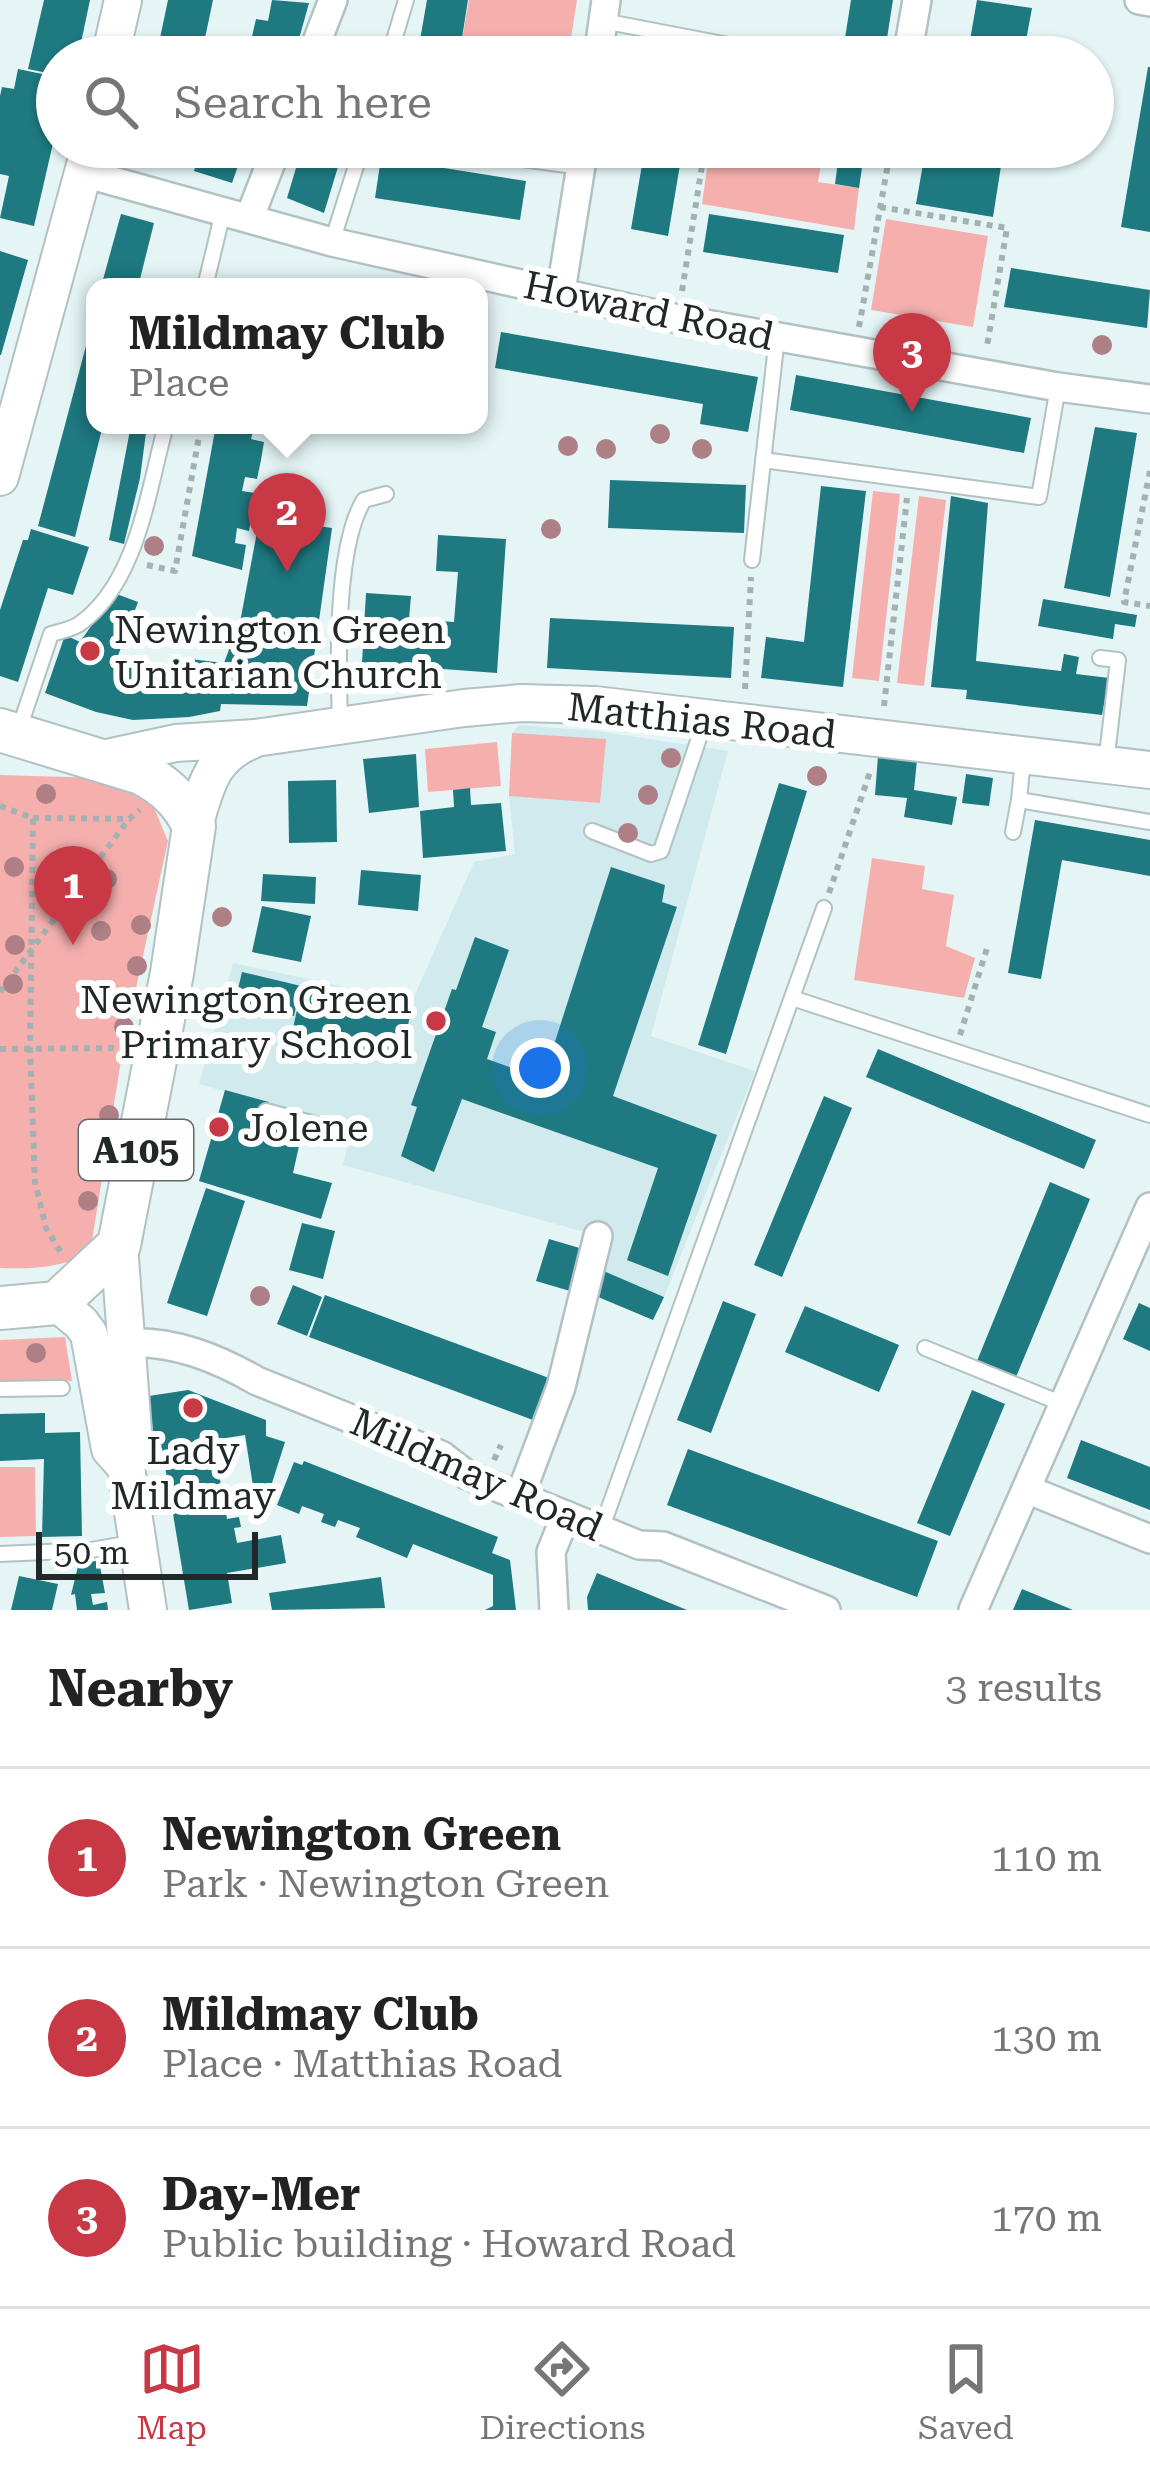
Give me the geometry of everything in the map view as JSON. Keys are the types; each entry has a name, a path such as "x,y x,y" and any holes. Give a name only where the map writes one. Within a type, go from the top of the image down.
{"main road":[{"path":"5,736 102,758 161,783 185,808 194,826"},
{"name":"A105","path":"119,1245 172,973 194,826"},
{"path":"0,1308 63,1284 119,1245"}],"street":[{"path":"115,36 123,0"},
{"path":"319,36 333,0"},
{"path":"910,36 916,0"},
{"path":"1139,0 1150,2"},
{"path":"0,477 85,168"},
{"name":"Howard Road","path":"108,168 236,216 332,242 678,319 1150,399"},
{"path":"236,216 265,168"},
{"path":"562,291 580,168"},
{"name":"Matthias Road","path":"102,758 176,743 255,738 521,703 596,706 1150,770"},
{"name":"Matthias Road","path":"194,826 208,774 223,757 255,738"},
{"path":"973,1610 1063,1404 1137,1272 1150,1207"},
{"path":"520,1496 562,1387 598,1236"},
{"path":"119,1245 134,1444 126,1467 148,1610"},
{"path":"63,1284 89,1334 110,1449 126,1467"},
{"name":"Mildmay Road","path":"126,1343 155,1343 230,1366 256,1381 441,1455 467,1475 639,1545 663,1546 826,1610"},
{"path":"1026,1489 1150,1539"},
{"path":"554,1610 551,1552 566,1515"}],"lane":[{"path":"395,36 406,0"},
{"path":"605,10 708,36"},
{"path":"332,242 355,168"},
{"path":"209,278 236,216"},
{"path":"752,560 777,337"},
{"path":"763,460 1039,497 1058,387"},
{"path":"5,736 51,634 77,626 107,595 127,561 163,434"},
{"path":"341,726 337,633 352,534 364,500 386,494"},
{"path":"1100,658 1118,660 1106,764"},
{"path":"592,831 652,854 661,851 706,718"},
{"path":"1013,832 1023,754"},
{"path":"1018,800 1150,821"},
{"path":"601,1529 824,908"},
{"path":"792,998 1150,1115"},
{"path":"266,1111 315,1124"},
{"path":"925,1348 1063,1404"},
{"path":"0,1388 62,1388"},
{"path":"0,1554 91,1550 137,1542"}],"path":[{"path":"678,319 702,168"},
{"path":"862,315 887,168"},
{"path":"880,207 1007,228 982,374"},
{"path":"127,561 175,571 199,434"},
{"path":"1150,471 1124,602 1150,606"},
{"path":"884,710 909,480"},
{"path":"743,723 752,560"},
{"path":"824,908 877,754"},
{"path":"0,992 129,819 149,802"},
{"path":"0,806 33,818 129,819"},
{"path":"33,818 30,1048 35,1182 63,1284"},
{"path":"956,1050 988,945"},
{"path":"0,1048 123,1048"}],"shaded area":[{"path":"469,0 577,0 571,36 463,36"},
{"path":"707,168 820,168 818,182 859,188 854,230 702,204"},
{"path":"886,219 988,236 973,327 871,310"},
{"path":"873,491 900,494 879,681 852,678"},
{"path":"919,496 946,500 924,686 897,683"},
{"name":"Newington Green Primary School","path":"519,725 597,731 728,751 651,1036 755,1071 664,1297 599,1269 606,1238 343,1165 351,1128 199,1084 233,963 412,1001 474,862 515,854 509,796 512,733"},
{"path":"512,733 606,739 600,803 509,796"},
{"path":"497,742 501,786 428,792 425,749"},
{"path":"0,775 101,778 152,803 168,841 123,1048 90,1253 35,1268 0,1268"},
{"path":"872,858 925,866 922,889 954,895 946,946 975,958 964,998 854,980"},
{"path":"65,1337 72,1381 0,1381 0,1340"},
{"path":"0,1467 35,1467 36,1536 0,1537"}],"building":[{"path":"44,0 90,0 82,36 36,36 36,71 28,69"},
{"path":"168,0 213,0 205,36 160,36"},
{"path":"272,0 309,3 300,36 252,36 256,19 268,21"},
{"path":"427,0 468,0 462,36 421,36"},
{"path":"851,0 893,0 887,36 845,36"},
{"path":"977,0 1032,8 1027,36 971,36"},
{"path":"1150,67 1150,232 1121,227"},
{"path":"18,69 36,73 36,168 47,168 34,226 0,218 9,176 0,174 0,96 2,87 14,89"},
{"path":"195,168 237,168 232,183"},
{"path":"296,168 338,168 324,213 287,198"},
{"path":"380,168 444,168 526,181 520,220 375,198"},
{"path":"641,168 679,168 668,236 631,229"},
{"path":"837,168 862,168 859,188 835,184"},
{"path":"922,168 1001,168 993,217 916,204"},
{"path":"121,214 154,223 140,278 103,278"},
{"path":"709,214 844,235 838,273 703,252"},
{"path":"0,251 28,260 1,355 0,355"},
{"path":"1011,268 1150,290 1147,328 1004,307"},
{"path":"501,332 758,377 748,432 700,424 703,404 495,368"},
{"path":"86,346 86,434 101,434 75,537 38,526"},
{"path":"796,375 1031,418 1024,453 790,410"},
{"path":"1095,427 1137,433 1110,597 1064,588"},
{"path":"129,434 146,434 124,544 109,540"},
{"path":"214,434 252,434 251,439 264,442 257,479 245,477 242,491 255,493 249,531 237,528 235,543 246,545 242,570 192,556"},
{"path":"610,480 746,485 744,533 608,528"},
{"path":"821,486 866,491 843,687 761,678 766,637 804,642"},
{"path":"951,496 988,503 976,661 1061,671 1064,654 1079,657 1076,674 1109,678 1102,715 966,699 967,690 931,687"},
{"path":"275,497 312,504 310,525 332,528 307,706 221,704 220,711 189,717 133,720 45,693 65,635 80,642 114,593 138,602 116,661 171,670 173,657 224,663 241,617 260,516 272,518"},
{"path":"31,529 89,547 73,595 48,588 18,682 0,676 0,610"},
{"path":"438,535 506,539 497,673 362,663 366,593 411,596 409,619 454,622 458,572 436,571"},
{"path":"1043,599 1137,615 1135,627 1115,624 1113,639 1038,626"},
{"path":"550,618 734,627 731,678 547,668"},
{"path":"416,754 419,807 369,813 363,759"},
{"path":"878,756 917,760 914,790 957,797 952,825 904,817 907,798 875,795"},
{"path":"966,774 993,778 989,806 962,803"},
{"path":"336,780 337,842 289,843 288,781"},
{"path":"779,783 807,791 726,1054 698,1045"},
{"path":"470,788 471,805 501,803 506,851 423,858 420,811 454,807 453,790"},
{"path":"1035,820 1150,840 1150,876 1062,860 1041,979 1008,973"},
{"path":"611,867 665,885 662,902 677,907 613,1096 717,1135 668,1276 627,1260 658,1168 462,1099 434,1172 401,1156 417,1107 411,1105 475,937 509,950 482,1027 496,1032 487,1059 543,1079"},
{"path":"361,870 421,875 418,911 358,905"},
{"path":"263,874 316,877 315,904 261,901"},
{"path":"262,906 311,916 301,962 252,952"},
{"path":"242,972 301,986 294,1016 235,1002"},
{"path":"301,992 410,1016 400,1061 291,1037"},
{"path":"878,1049 1096,1140 1084,1169 866,1077"},
{"path":"225,1090 269,1102 264,1117 303,1128 293,1173 332,1183 321,1219 199,1181"},
{"path":"824,1096 852,1108 782,1277 754,1265"},
{"path":"1050,1182 1090,1199 1016,1377 977,1361"},
{"path":"206,1188 245,1201 207,1316 167,1303"},
{"path":"302,1223 335,1231 323,1279 289,1270"},
{"path":"549,1239 583,1249 570,1291 536,1281"},
{"path":"599,1269 664,1297 653,1320 591,1294"},
{"path":"293,1285 322,1297 307,1336 277,1324"},
{"path":"325,1295 557,1381 541,1423 309,1337"},
{"path":"723,1301 756,1314 711,1433 677,1420"},
{"path":"1139,1303 1150,1308 1150,1351 1123,1339"},
{"path":"805,1306 899,1345 879,1392 785,1352"},
{"path":"188,1390 266,1420 266,1436 285,1442 272,1483 253,1486 245,1435 213,1440 227,1519 239,1517 241,1527 234,1528 237,1543 281,1535 286,1563 227,1573 232,1603 189,1610 162,1448 155,1449 149,1396"},
{"path":"972,1390 1005,1404 950,1536 917,1523"},
{"path":"45,1413 45,1433 80,1432 82,1536 42,1537 44,1459 0,1461 0,1414"},
{"path":"1081,1440 1150,1467 1150,1510 1067,1478"},
{"path":"688,1449 938,1541 917,1597 667,1505"},
{"path":"304,1461 498,1537 492,1553 510,1560 516,1610 485,1610 493,1606 493,1575 413,1544 407,1558 356,1537 360,1528 338,1520 335,1527 321,1522 324,1514 302,1506 299,1514 277,1505 294,1462 302,1465"},
{"path":"99,1561 105,1593 91,1594 93,1605 107,1602 108,1610 77,1610 75,1594 71,1595 79,1562"},
{"path":"597,1573 687,1610 588,1610 587,1597"},
{"path":"19,1576 58,1584 52,1610 11,1610"},
{"path":"381,1577 385,1608 272,1610 269,1593"},
{"path":"1022,1589 1073,1610 1013,1610"}],"place":[{"name":"Day-Mer","path":"912,412"},
{"name":"Mildmay Club","path":"287,572"},
{"name":"Newington Green Unitarian Church","path":"90,651"},
{"name":"Newington Green","path":"73,945"},
{"name":"Newington Green Primary School","path":"436,1021"},
{"name":"Jolene","path":"219,1127"},
{"name":"Lady Mildmay","path":"193,1408"}]}
